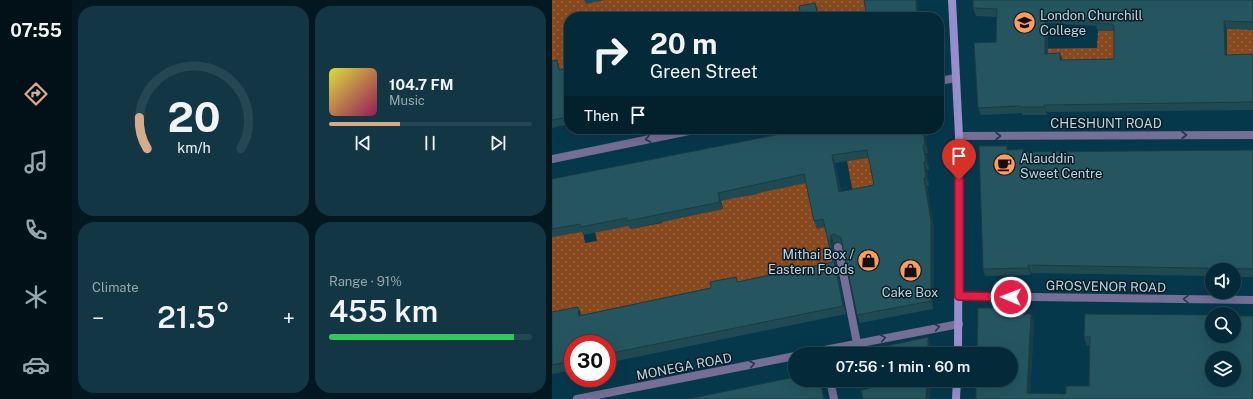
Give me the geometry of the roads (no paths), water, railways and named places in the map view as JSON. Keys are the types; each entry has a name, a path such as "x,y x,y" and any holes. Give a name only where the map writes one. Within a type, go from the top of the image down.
{"main road":[{"path":"952,0 960,136 958,347"},
{"path":"956,399 957,387"}],"street":[{"path":"944,80 956,78"},
{"path":"552,159 675,134"},
{"name":"CHESHUNT ROAD","path":"960,136 1253,135"},
{"path":"838,247 857,343"},
{"name":"GROSVENOR ROAD","path":"959,296 1253,300"},
{"path":"843,347 959,324"},
{"name":"MONEGA ROAD","path":"577,399 788,357"},
{"path":"831,387 834,399"}],"place":[{"name":"London Churchill College","path":"1024,22"},
{"name":"Alauddin Sweet Centre","path":"1004,165"},
{"name":"Mithai Box / Eastern Foods","path":"869,261"},
{"name":"Cake Box","path":"910,270"}]}
